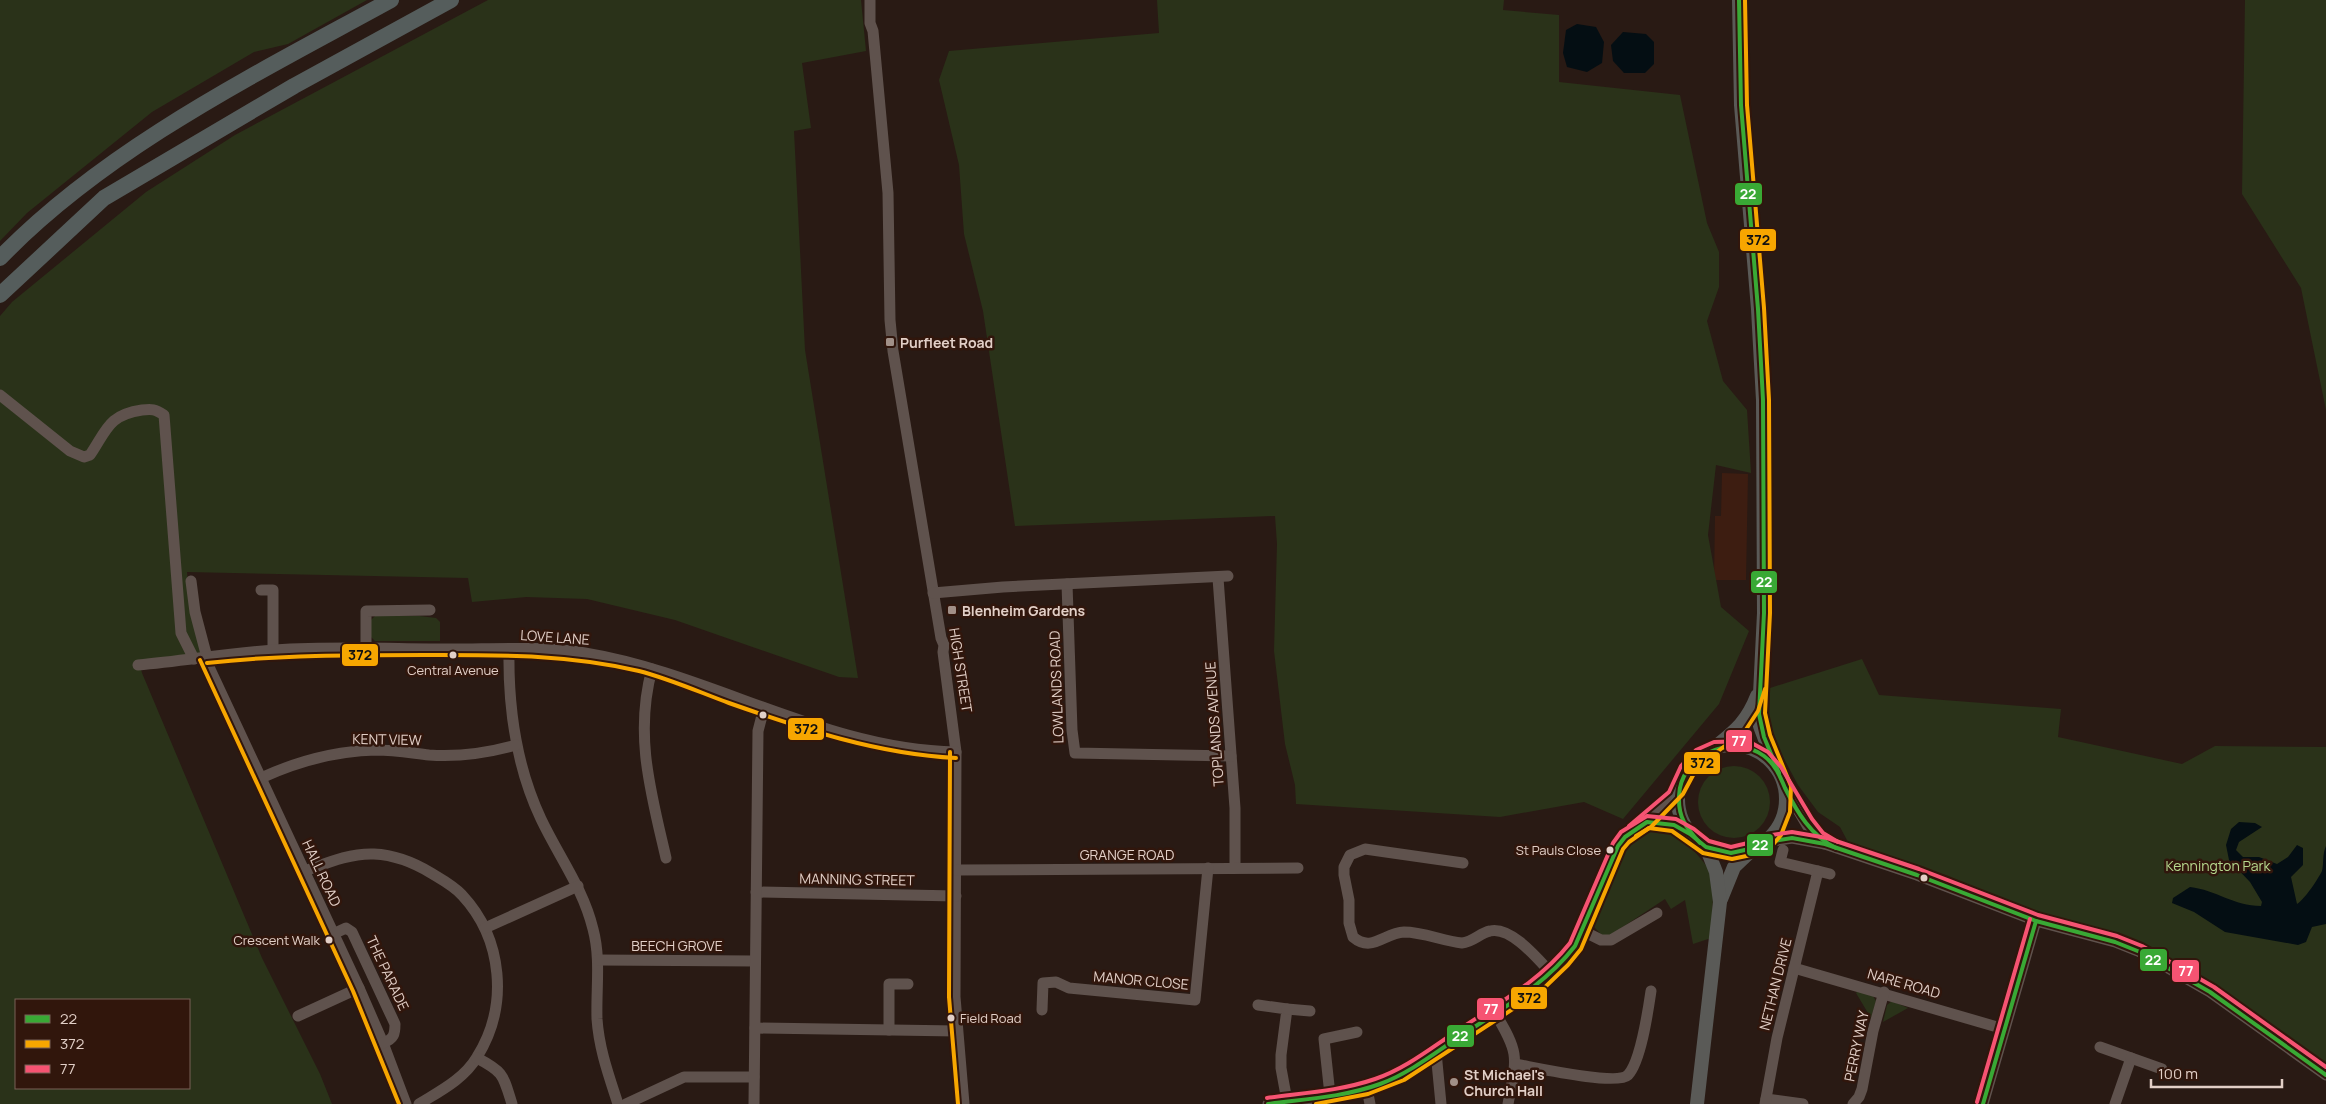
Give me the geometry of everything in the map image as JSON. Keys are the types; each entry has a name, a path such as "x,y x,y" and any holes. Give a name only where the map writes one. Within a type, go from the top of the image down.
{"highway":[{"path":"0,258 25,232 88,181 192,110 391,0"},
{"path":"0,295 104,198 294,86 451,0"}],"main road":[{"path":"1739,0 1741,105 1764,400 1764,614 1759,691 1760,726 1785,788 1784,812 1781,821 1767,842 1754,848 1731,853 1717,851 1706,847 1690,834 1681,817 1678,804 1678,790 1684,775 1693,762 1740,727 1752,708 1759,691"},
{"path":"1714,748 1733,746 1747,748 1757,752 1775,766"},
{"path":"1698,1104 1720,902 1716,872 1706,847"},
{"path":"1720,902 1734,867 1754,848"}],"street":[{"path":"870,0 870,23 874,39 888,193 890,320 893,352 933,593 1067,584"},
{"path":"0,395 70,451 84,457 90,455 114,420 124,413 155,409 164,415 181,633 194,659"},
{"name":"TOPLANDS AVENUE","path":"1067,584 1223,577 1235,808 1235,868"},
{"name":"HALL ROAD","path":"191,580 206,657 359,988 383,1043 406,1104"},
{"name":"LOWLANDS ROAD","path":"1067,584 1072,730 1075,753 1231,756"},
{"path":"261,590 273,590 273,650"},
{"name":"HIGH STREET","path":"933,593 944,645 943,652 956,752"},
{"path":"366,649 366,611 430,610"},
{"path":"509,649 509,692 516,744 528,788 541,819 578,886 591,922 598,960 599,1035 618,1104"},
{"name":"LOVE LANE","path":"138,665 273,650 509,649 585,653 652,669 764,708 891,745 917,750 956,752"},
{"path":"652,669 645,710 644,758 666,858"},
{"path":"754,1104 758,731 764,708"},
{"name":"KENT VIEW","path":"261,778 297,763 343,753 384,751 451,755 482,752 516,744"},
{"path":"956,752 955,997 964,1104"},
{"path":"1785,788 1808,827 1825,844"},
{"path":"1268,1104 1367,1089 1382,1084 1436,1052 1524,995 1567,957 1583,931 1618,846 1625,837 1647,822 1678,790"},
{"path":"1647,822 1667,824 1690,834"},
{"path":"1767,842 1792,838 1825,844 1917,875 2036,921 2115,942 2140,952 2210,992 2326,1075"},
{"path":"1463,863 1365,850 1350,856 1344,867 1344,875 1349,900 1349,923 1353,937 1366,944 1371,944 1404,932 1462,943 1470,942 1488,931 1500,931 1515,938 1550,973"},
{"name":"NETHAN DRIVE","path":"1766,1101 1777,1038 1794,968 1824,873 1780,862 1782,850"},
{"path":"305,871 345,857 368,855 411,860 462,894 485,928 496,962 498,992 496,1010 490,1031 477,1058 450,1086 419,1104"},
{"name":"MANOR CLOSE","path":"1042,1010 1044,983 1056,982 1068,988 1195,1000 1208,868"},
{"name":"GRANGE ROAD","path":"957,870 1298,868"},
{"path":"485,928 578,886"},
{"name":"MANNING STREET","path":"756,892 956,896"},
{"path":"1583,931 1601,940 1611,940 1657,913"},
{"path":"1983,1104 2036,921"},
{"name":"THE PARADE","path":"333,934 346,928 352,932 395,1024 394,1036 391,1040 383,1043"},
{"name":"BEECH GROVE","path":"598,960 756,961"},
{"name":"NARE ROAD","path":"1794,968 1884,992 2004,1029"},
{"path":"888,1030 889,984 908,984"},
{"path":"298,1016 359,988"},
{"path":"1515,1064 1603,1079 1622,1079 1628,1075 1633,1067 1644,1032 1651,991"},
{"name":"PERRY WAY","path":"1853,1104 1859,1097 1862,1089 1873,1031 1884,992"},
{"path":"1258,1005 1310,1012"},
{"path":"1287,1009 1281,1062 1287,1101"},
{"path":"1495,1013 1513,1044 1515,1064 1508,1104"},
{"path":"755,1028 957,1031"},
{"path":"1330,1095 1324,1039 1357,1032"},
{"path":"2100,1047 2162,1069"},
{"path":"1436,1052 1440,1104"},
{"path":"477,1058 497,1069 503,1076 512,1104"},
{"path":"2115,1104 2131,1058"},
{"path":"626,1104 684,1076 754,1077"},
{"path":"1367,1089 1370,1104"},
{"path":"1766,1101 1803,1104"}],"shaded area":[{"path":"1577,24 1596,27 1604,42 1602,63 1587,72 1567,67 1563,53 1566,30"},
{"path":"1623,32 1646,34 1654,42 1654,64 1645,73 1624,73 1613,61 1611,45"},
{"path":"1722,473 1748,474 1746,580 1714,580 1715,516 1721,516"},
{"path":"2239,822 2255,823 2262,827 2239,842 2236,850 2243,857 2259,857 2277,864 2288,857 2297,845 2303,848 2303,865 2291,877 2297,904 2322,871 2326,846 2326,924 2312,927 2306,942 2298,945 2225,932 2194,912 2172,903 2173,898 2190,887 2208,891 2234,901 2261,906 2262,902 2250,882 2229,860 2226,845 2231,829"}],"green space":[{"path":"0,0 367,0 288,44 254,52 152,112 27,213 0,241"},
{"path":"488,0 861,0 866,51 802,63 811,128 794,131 805,350 858,678 839,677 675,620 587,599 526,597 472,602 468,578 187,572 191,614 202,653 139,661 142,673 262,958 320,1074 332,1104 0,1104 0,316 12,302 146,192 235,135"},
{"path":"1157,0 1504,0 1503,10 1559,15 1559,82 1680,95 1707,223 1719,252 1719,287 1707,321 1723,381 1747,410 1751,473 1716,465 1708,535 1721,607 1749,631 1719,704 1623,819 1584,802 1500,817 1296,804 1295,785 1285,744 1274,651 1277,544 1275,516 1015,526 983,311 964,234 959,165 939,80 949,51 1159,33"},
{"path":"2245,0 2326,0 2326,410 2301,288 2242,194"},
{"path":"375,616 436,618 440,622 440,641 375,641 371,637 371,620"},
{"name":"Kennington Park","path":"1862,659 1879,695 2061,709 2058,737 2182,764 2215,746 2326,747 2326,1064 2214,988 2142,946 2039,914 1948,876 1848,842 1840,827 1818,812 1798,785 1782,755 1769,721 1770,688"},
{"path":"1734,766 1754,772 1764,782 1770,802 1764,822 1754,832 1734,838 1714,832 1704,822 1698,802 1704,782 1714,772"},
{"path":"1651,831 1672,832 1690,846 1710,870 1713,896 1711,938 1693,944 1685,900 1671,909 1665,899 1609,936 1602,935 1594,927 1620,860 1630,842"},
{"path":"1858,991 1873,996 1876,1001 1871,1018 1856,993"},
{"path":"1892,1001 1908,1008 1883,1022 1887,1005"}],"transit line":[{"name":"22","path":"1739,0 1741,105 1758,309 1763,400 1764,613 1759,714 1764,737 1779,773"},
{"name":"372","path":"1316,1104 1368,1094 1404,1080 1542,990 1568,965 1581,949 1623,849 1629,842 1649,828 1672,831 1703,853 1732,859 1756,854 1771,847 1781,835 1790,812 1791,786 1770,735 1765,713 1770,613 1769,400 1764,308 1747,105 1745,0"},
{"name":"372","path":"207,663 288,657 370,655 506,656 586,661 651,674 757,713 841,739 927,756 956,758"},
{"name":"372","path":"200,660 353,991 399,1104"},
{"name":"372","path":"1636,836 1651,827 1683,794 1698,766 1745,731 1758,711 1765,689"},
{"name":"77","path":"1629,826 1669,792 1681,766 1696,750 1714,742 1748,741 1768,752 1781,767 1812,819 1823,833 1838,842"},
{"name":"22","path":"1700,843 1687,827 1680,810 1679,796 1682,782 1688,770 1698,759 1710,752 1737,746 1751,749 1768,759 1777,770 1795,806 1812,830 1836,848"},
{"name":"372","path":"950,752 949,997 958,1104"},
{"name":"77","path":"1267,1098 1335,1089 1386,1075 1418,1058 1517,992 1558,957 1570,943 1613,843 1621,832 1647,816 1676,819 1694,829 1709,841 1731,847 1752,842 1765,836 1792,832 1827,838 1919,869 2038,915 2117,936 2142,946 2214,987 2326,1067"},
{"name":"22","path":"1268,1104 1339,1095 1380,1084 1422,1062 1523,995 1550,973 1575,946 1618,846 1625,837 1647,822 1674,825 1690,834 1706,847 1731,853 1754,848 1767,842 1792,838 1825,844 1917,875 2036,921 2115,942 2140,952 2210,992 2326,1075"},
{"name":"77","path":"1977,1102 2030,919"},
{"name":"22","path":"1983,1104 2036,921"}],"place":[{"name":"Purfleet Road","path":"890,342"},
{"name":"Blenheim Gardens","path":"952,610"},
{"name":"Central Avenue","path":"453,655"},
{"name":"St Pauls Close","path":"1610,850"},
{"name":"Crescent Walk","path":"329,940"},
{"name":"Field Road","path":"951,1018"},
{"name":"St Michael's Church Hall","path":"1454,1082"}]}
